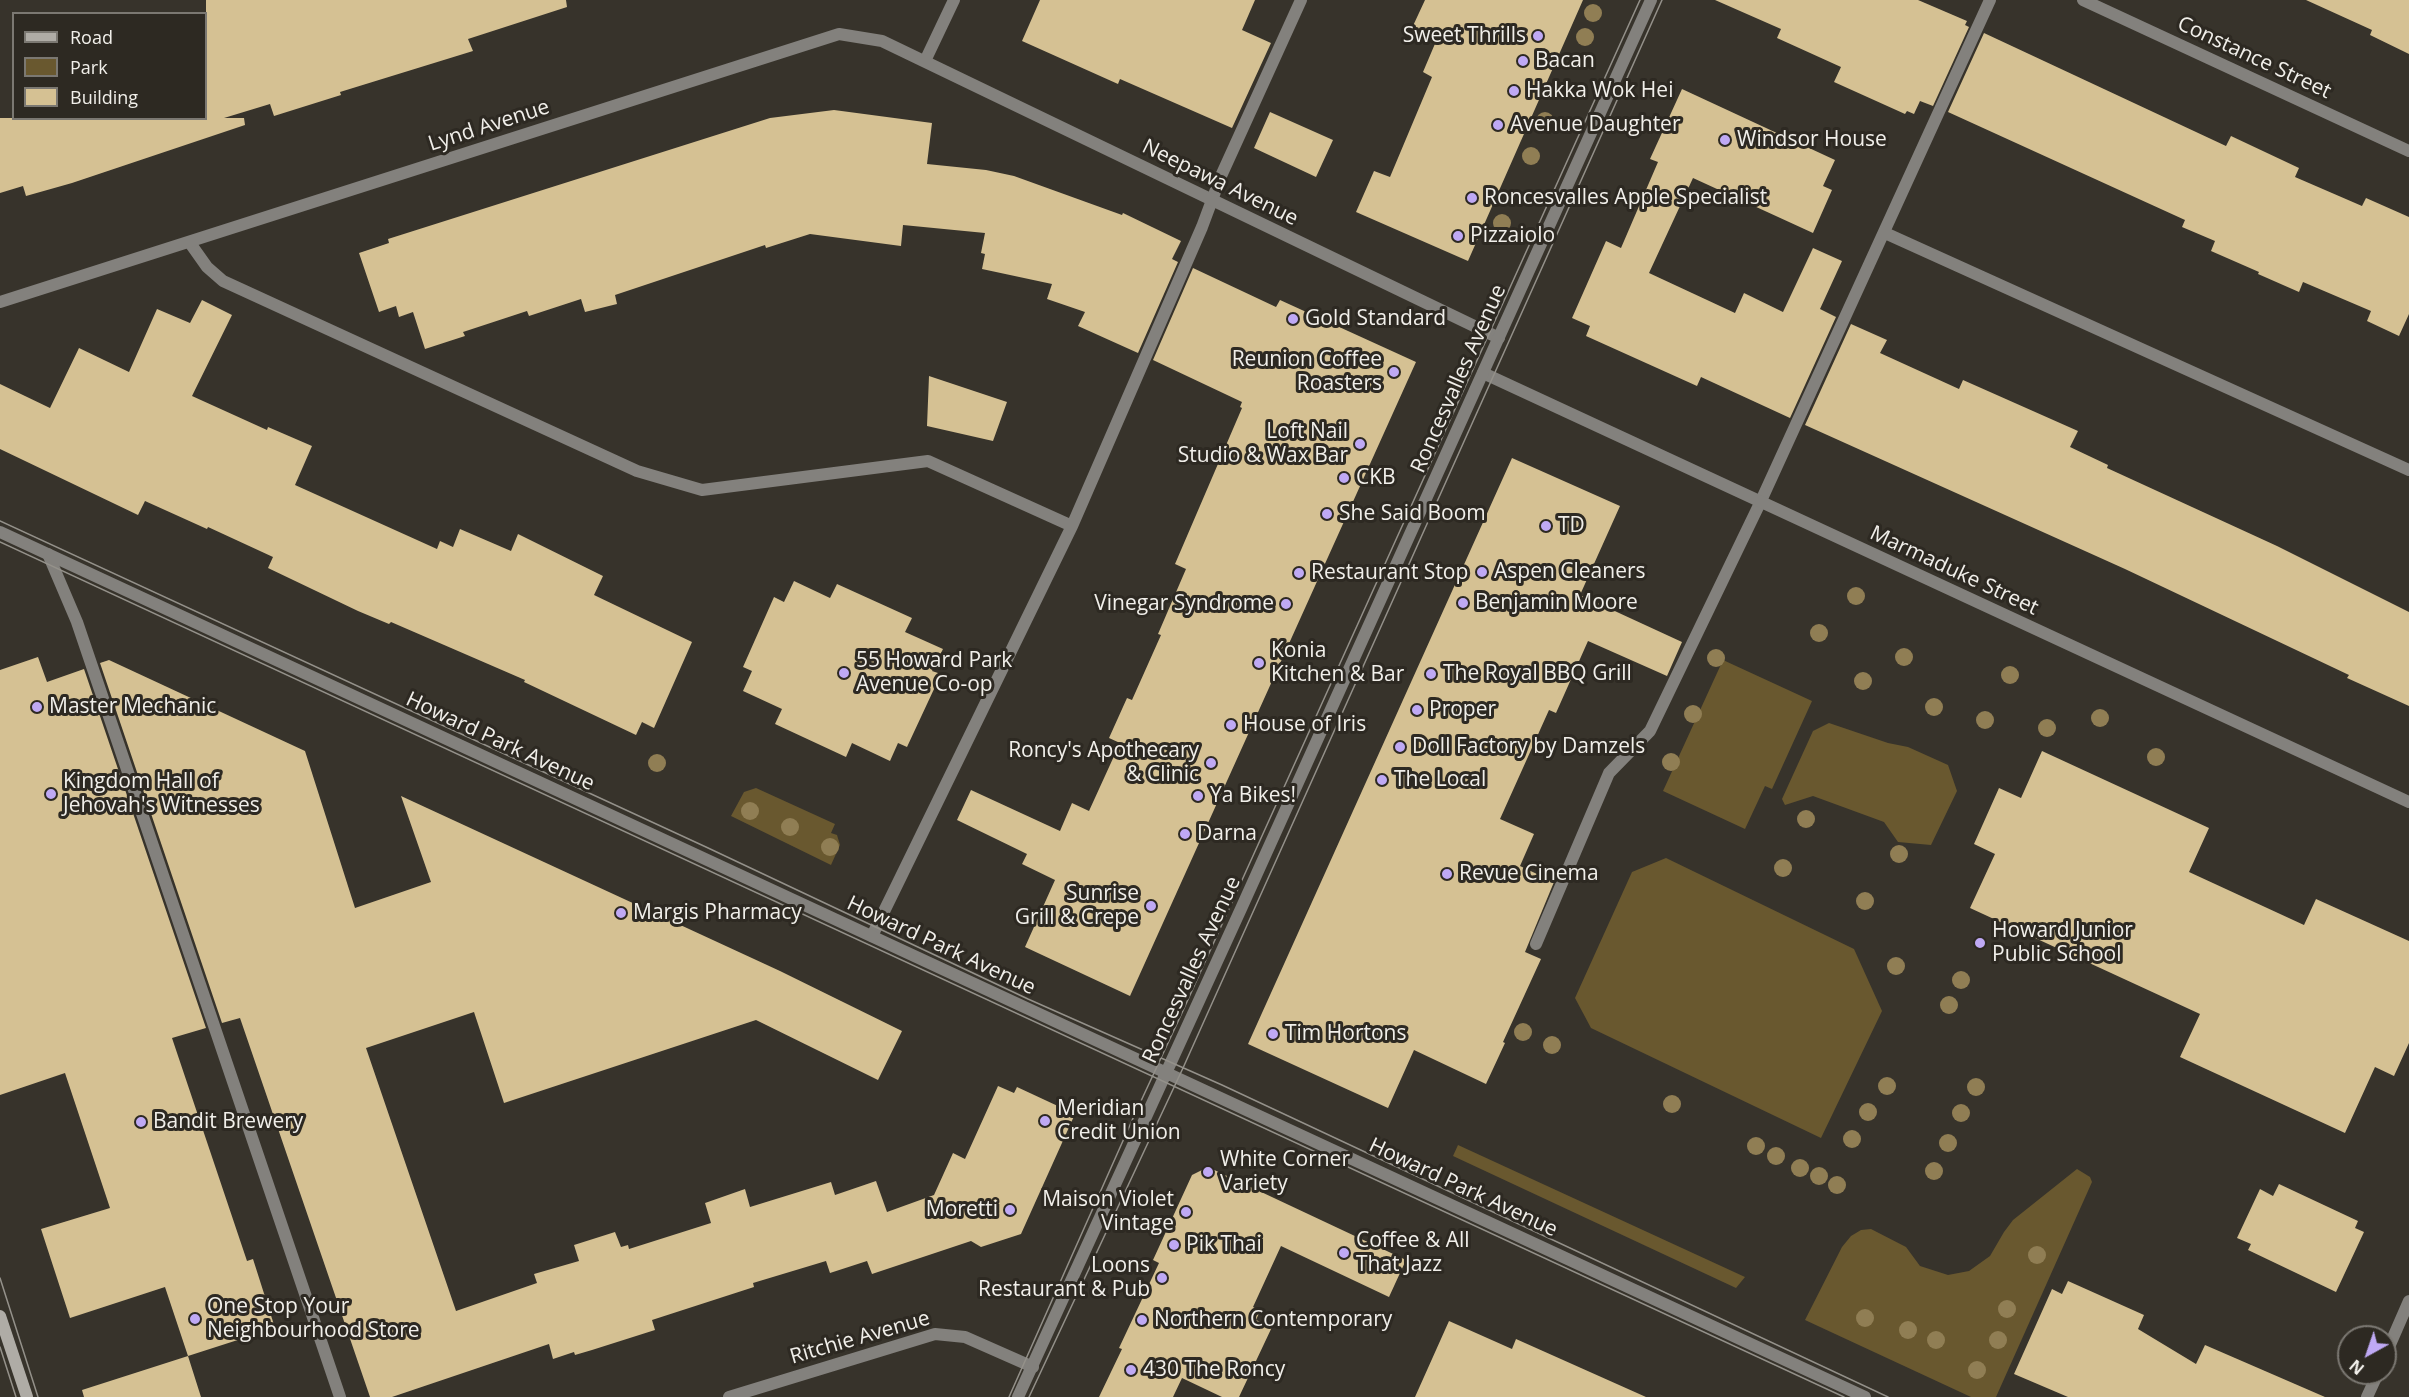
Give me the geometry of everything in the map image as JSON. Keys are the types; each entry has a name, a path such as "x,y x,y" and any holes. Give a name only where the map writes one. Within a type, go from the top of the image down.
{"main road":[{"path":"0,1316 27,1397"}],"street":[{"path":"925,61 954,0"},
{"path":"872,936 1072,526 1301,0"},
{"name":"Roncesvalles Avenue","path":"1018,1397 1484,373 1651,0"},
{"path":"1536,944 1609,773 1650,732 1760,503 1990,0"},
{"name":"Constance Street","path":"2083,0 2409,151"},
{"name":"Lynd Avenue","path":"0,302 839,34 882,41 925,61"},
{"name":"Neepawa Avenue","path":"925,61 1499,338"},
{"path":"1885,233 2409,470"},
{"path":"190,243 207,267 223,281 637,471 702,490 928,460 1072,526"},
{"name":"Marmaduke Street","path":"1484,373 1760,503 2409,802"},
{"name":"Howard Park Avenue","path":"0,532 1865,1397"},
{"path":"48,554 81,633 340,1397"},
{"path":"2397,1328 2409,1301"},
{"name":"Ritchie Avenue","path":"729,1397 935,1334 965,1337 1033,1367"}],"green space":[{"path":"1723,660 1812,701 1772,789 1765,786 1745,829 1663,791"},
{"path":"1829,723 1888,743 1908,747 1948,765 1957,791 1931,845 1898,842 1884,822 1813,796 1785,805 1782,799 1813,731"},
{"path":"756,788 835,824 831,833 837,835 840,845 831,865 731,816 744,792"},
{"path":"1666,858 1854,949 1882,1011 1821,1138 1591,1028 1575,998 1632,872"},
{"path":"1458,1145 1745,1277 1736,1288 1453,1156"},
{"path":"2077,1169 2090,1177 2092,1182 1996,1397 1971,1397 1805,1320 1842,1247 1851,1236 1861,1230 1871,1229 1906,1247 1920,1266 1948,1275 1969,1271 1990,1256 2013,1220"}],"building":[{"path":"206,0 566,0 567,7 468,39 473,51 340,92 341,95 274,116 270,104 224,118 244,118 245,125 72,183 26,196 23,186 0,193 0,118 12,118 12,120 207,120"},
{"path":"1040,0 1255,0 1242,30 1271,43 1232,128 1120,79 1118,84 1022,41"},
{"path":"1425,0 1583,0 1468,261 1356,212 1374,171 1390,177 1432,77 1423,72 1437,39 1412,28"},
{"path":"1715,0 1918,0 1967,21 1965,25 1969,27 1933,106 1920,101 1914,114 1907,111 1905,114 1834,82 1841,67 1777,38 1781,29"},
{"path":"2306,0 2409,0 2409,54 2370,35 2372,30"},
{"path":"1984,33 2226,146 2231,136 2299,168 2295,177 2362,206 2366,198 2409,217 2409,314 2399,336 2367,321 2371,311 2303,282 2299,292 2258,274 2259,272 2211,251 2215,241 2182,227 2185,220 1948,112"},
{"path":"1682,89 1835,160 1823,186 1832,190 1813,233 1693,178 1649,273 1735,313 1744,293 1783,312 1813,248 1842,261 1820,309 1836,317 1790,418 1701,377 1697,386 1586,336 1590,326 1572,318 1606,241 1621,248 1658,162 1650,159"},
{"path":"834,110 932,123 927,164 986,170 1014,176 1122,215 1123,213 1181,241 1172,259 1178,262 1138,353 1078,326 1085,312 1047,299 1052,284 982,269 985,254 981,253 985,233 903,225 901,246 810,234 766,248 765,245 615,295 617,304 585,312 581,299 529,316 527,311 463,332 465,336 425,349 413,312 399,317 396,306 379,312 359,253 389,243 388,239 770,118"},
{"path":"1270,112 1333,140 1316,177 1254,148"},
{"path":"1193,268 1276,307 1280,300 1416,362 1130,996 1025,947 1055,880 1022,864 1027,854 957,820 971,790 1060,831 1072,803 1089,811 1120,743 1109,738 1127,698 1132,700 1161,635 1158,634 1186,569 1175,564 1242,408 1240,407 1242,402 1153,360"},
{"path":"202,300 232,315 192,396 267,430 268,427 312,446 295,485 437,549 440,541 453,547 460,529 511,551 518,534 603,576 594,595 692,642 654,728 642,722 636,735 524,682 525,680 391,622 389,624 358,611 268,568 273,557 208,527 207,529 145,501 138,515 0,449 0,384 50,408 79,348 129,372 157,309 190,323"},
{"path":"1851,324 1887,340 1880,353 1959,389 1963,380 2078,431 2070,447 2108,465 2107,468 2277,546 2409,612 2409,706 2347,678 2349,675 2125,569 1805,425"},
{"path":"929,376 1007,402 993,441 927,426"},
{"path":"1512,458 1620,506 1580,595 1682,642 1667,676 1588,641 1556,713 1549,710 1500,819 1534,834 1520,866 1554,882 1525,952 1541,959 1486,1084 1414,1050 1388,1108 1248,1044"},
{"name":"55 Howard Park Avenue Co-op","path":"794,581 830,598 837,584 912,618 905,632 943,649 932,671 941,674 907,747 898,743 890,761 852,743 846,757 775,724 782,709 743,691 752,671 743,667 774,597 784,602"},
{"path":"38,657 47,682 84,669 206,1028 172,1038 247,1261 253,1259 275,1328 188,1356 165,1287 70,1318 41,1229 110,1208 65,1073 0,1095 0,670"},
{"path":"109,660 305,751 355,908 431,882 401,796 780,971 902,1031 878,1080 756,1020 504,1103 474,1012 366,1048 456,1311 537,1283 534,1274 579,1261 574,1245 615,1232 621,1247 628,1245 629,1249 711,1223 705,1203 745,1189 750,1207 831,1182 835,1195 876,1181 887,1212 934,1195 953,1153 965,1159 998,1086 1014,1093 1017,1087 1075,1114 1021,1234 981,1247 971,1241 872,1274 867,1261 830,1273 826,1261 753,1283 754,1287 652,1320 655,1330 592,1350 575,1355 574,1352 553,1359 549,1344 392,1397 370,1397 240,1018 222,1023 100,663"},
{"path":"2042,751 2209,828 2189,872 2304,925 2316,899 2409,941 2409,1043 2394,1076 2375,1067 2345,1133 2180,1057 2200,1014 1970,908 1995,854 1974,844 1999,788 2021,798"},
{"path":"1208,1167 1406,1260 1389,1297 1281,1246 1253,1307 1260,1311 1256,1320 1272,1327 1239,1397 1222,1397 1182,1378 1173,1397 1099,1397 1159,1263 1153,1260 1192,1175"},
{"path":"2279,1184 2358,1221 2355,1228 2364,1232 2336,1292 2248,1250 2251,1244 2237,1238 2260,1189 2273,1196"},
{"path":"2068,1281 2144,1315 2138,1329 2196,1364 2205,1345 2325,1397 2068,1397 2014,1374 2052,1289 2062,1294"},
{"path":"1449,1321 1512,1349 1516,1339 1646,1397 1415,1397"},
{"path":"188,1356 201,1397 84,1397 82,1390"}],"tram line":[{"path":"1009,1397 1640,0"},
{"path":"1029,1397 1183,1068 1662,0"},
{"path":"0,521 706,847 1028,999 1222,1085 1888,1397"},
{"path":"0,542 1844,1397"},
{"path":"0,1278 38,1397"},
{"path":"0,1347 16,1397"}],"place":[{"name":"Sweet Thrills","path":"1538,36"},
{"name":"Bacan","path":"1523,61"},
{"name":"Hakka Wok Hei","path":"1514,91"},
{"name":"Avenue Daughter","path":"1498,125"},
{"name":"Windsor House","path":"1725,140"},
{"name":"Roncesvalles Apple Specialist","path":"1472,198"},
{"name":"Pizzaiolo","path":"1458,236"},
{"name":"Gold Standard","path":"1293,319"},
{"name":"Reunion Coffee Roasters","path":"1394,372"},
{"name":"Loft Nail Studio & Wax Bar","path":"1360,444"},
{"name":"CKB","path":"1344,478"},
{"name":"She Said Boom","path":"1327,514"},
{"name":"TD","path":"1546,526"},
{"name":"Aspen Cleaners","path":"1482,572"},
{"name":"Restaurant Stop","path":"1299,573"},
{"name":"Benjamin Moore","path":"1463,603"},
{"name":"Vinegar Syndrome","path":"1286,604"},
{"name":"Konia Kitchen & Bar","path":"1259,663"},
{"name":"55 Howard Park Avenue Co-op","path":"844,673"},
{"name":"The Royal BBQ Grill","path":"1431,674"},
{"name":"Master Mechanic","path":"37,707"},
{"name":"Proper","path":"1417,710"},
{"name":"House of Iris","path":"1231,725"},
{"name":"Doll Factory by Damzels","path":"1400,747"},
{"name":"Roncy's Apothecary & Clinic","path":"1211,763"},
{"name":"The Local","path":"1382,780"},
{"name":"Kingdom Hall of Jehovah's Witnesses","path":"51,794"},
{"name":"Ya Bikes!","path":"1198,796"},
{"name":"Darna","path":"1185,834"},
{"name":"Revue Cinema","path":"1447,874"},
{"name":"Sunrise Grill & Crepe","path":"1151,906"},
{"name":"Margis Pharmacy","path":"621,913"},
{"name":"Howard Junior Public School","path":"1980,943"},
{"name":"Tim Hortons","path":"1273,1034"},
{"name":"Meridian Credit Union","path":"1045,1121"},
{"name":"Bandit Brewery","path":"141,1122"},
{"name":"White Corner Variety","path":"1208,1172"},
{"name":"Moretti","path":"1010,1210"},
{"name":"Maison Violet Vintage","path":"1186,1212"},
{"name":"Pik Thai","path":"1174,1245"},
{"name":"Coffee & All That Jazz","path":"1344,1253"},
{"name":"Loons Restaurant & Pub","path":"1162,1278"},
{"name":"One Stop Your Neighbourhood Store","path":"195,1319"},
{"name":"Northern Contemporary","path":"1142,1320"},
{"name":"430 The Roncy","path":"1131,1370"}]}
